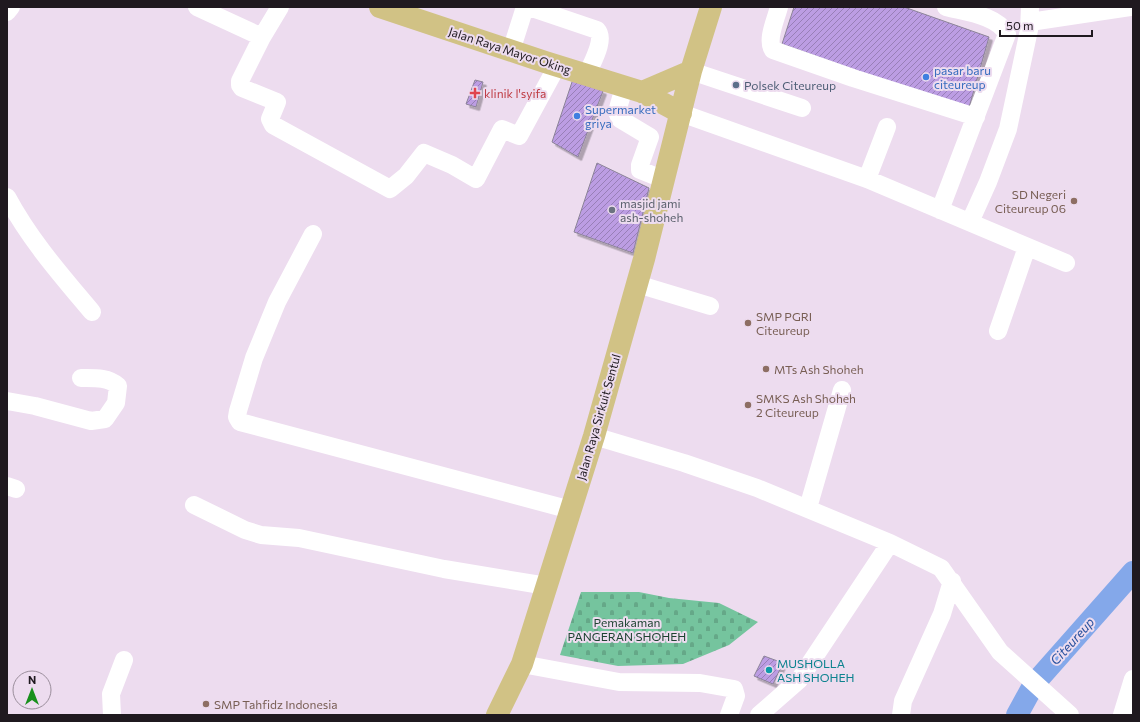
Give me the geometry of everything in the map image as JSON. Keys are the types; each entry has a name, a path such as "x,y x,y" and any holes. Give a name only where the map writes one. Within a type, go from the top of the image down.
{"main road":[{"name":"Jalan Raya Mayor Oking","path":"380,7 425,14 511,51 633,89 681,113"},
{"name":"Jalan Raya Sirkuit Sentul","path":"500,714 522,664 594,436 665,180 691,71 711,7"},
{"path":"633,89 691,71"}],"street":[{"path":"7,12 11,7"},
{"path":"197,7 262,37"},
{"path":"280,7 262,37 240,81 240,85 242,88 277,102 270,119 271,123 390,189 406,176 424,152 452,165 476,179 502,129 519,136 557,66"},
{"path":"511,51 525,7"},
{"path":"529,7 597,30 600,36 599,44 587,75"},
{"path":"779,7 770,39 770,46 774,50 853,78 976,117"},
{"path":"946,7 980,12 1003,27 1007,34"},
{"path":"940,210 1007,34 1027,14 1130,7"},
{"path":"967,220 988,182 1006,135 1027,14"},
{"path":"691,71 802,108"},
{"path":"633,89 617,112 618,116 620,119 650,137 640,165 640,170 665,180"},
{"path":"681,113 867,179 967,220 1027,248 1066,263"},
{"path":"867,179 887,127"},
{"path":"7,197 39,249 61,273 92,312"},
{"path":"313,234 277,302 254,358 238,412 237,417 240,422 571,510"},
{"path":"998,331 1027,248"},
{"path":"636,284 710,306"},
{"path":"7,401 35,406 91,421 105,419 116,403 118,386 113,382 102,379 81,378"},
{"path":"808,508 842,390"},
{"path":"594,436 684,463 808,508 890,543 941,568 952,581 1000,652 1067,711"},
{"path":"194,505 245,530 261,535 299,538 444,569 547,586"},
{"path":"759,715 798,680 890,543"},
{"path":"901,715 903,701 942,614 952,581"},
{"path":"112,715 111,694 124,660"},
{"path":"522,664 619,682 700,683 734,689 736,696 729,715"},
{"path":"1122,715 1133,679"}],"green space":[{"name":"Pemakaman PANGERAN SHOHEH","path":"581,592 639,592 669,598 719,603 758,622 729,645 683,664 618,666 560,655"}],"building":[{"name":"pasar baru citeureup","path":"794,7 904,7 989,37 968,111 782,44"},
{"name":"Supermarket griya","path":"573,79 603,91 578,157 552,142"},
{"name":"klinik l'syifa","path":"475,80 483,82 476,107 466,104"},
{"name":"masjid jami ash-shoheh","path":"597,163 649,188 633,253 574,232"},
{"name":"MUSHOLLA ASH SHOHEH","path":"764,656 783,663 773,684 754,676"}],"waterway":[{"name":"Citeureup","path":"1017,715 1034,684 1133,572"}],"place":[{"name":"pasar baru citeureup","path":"926,77"},
{"name":"Polsek Citeureup","path":"736,85"},
{"name":"klinik l'syifa","path":"475,93"},
{"name":"Supermarket griya","path":"577,116"},
{"name":"SD Negeri Citeureup 06","path":"1074,201"},
{"name":"masjid jami ash-shoheh","path":"612,210"},
{"name":"SMP PGRI Citeureup","path":"748,323"},
{"name":"MTs Ash Shoheh","path":"766,369"},
{"name":"SMKS Ash Shoheh 2 Citeureup","path":"748,405"},
{"name":"MUSHOLLA ASH SHOHEH","path":"769,670"},
{"name":"SMP Tahfidz Indonesia","path":"206,704"}]}
